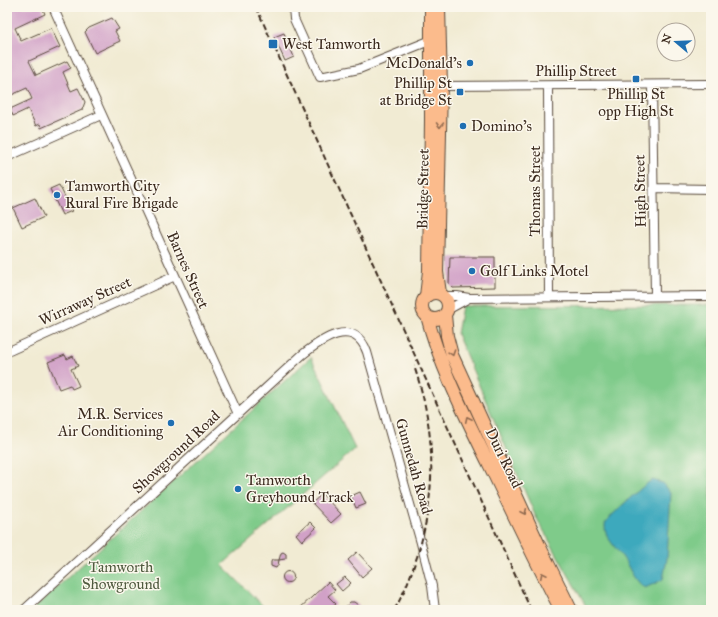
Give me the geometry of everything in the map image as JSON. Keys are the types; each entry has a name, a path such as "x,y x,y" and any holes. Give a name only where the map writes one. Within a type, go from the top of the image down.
{"main road":[{"name":"Bridge Street","path":"431,7 441,86 437,272 442,294"},
{"name":"Bridge Street","path":"426,296 429,271 431,120 435,38 439,7"},
{"name":"Bridge Street","path":"431,120 434,98 441,86"},
{"path":"432,292 442,294 448,302 447,312 442,318 434,319 427,316 422,309 423,300 426,296 432,292"},
{"name":"Duri Road","path":"447,312 447,336 452,355 545,559 571,610"},
{"name":"Duri Road","path":"427,316 432,338 443,365 474,433 561,610"}],"street":[{"name":"Barnes Street","path":"52,7 149,216 238,414"},
{"path":"293,7 294,19 320,77 359,69 435,38"},
{"name":"Phillip Street","path":"441,86 711,84"},
{"name":"High Street","path":"652,85 655,296"},
{"name":"Thomas Street","path":"548,86 549,297"},
{"path":"7,157 101,115"},
{"path":"654,188 711,189"},
{"name":"Wirraway Street","path":"7,352 175,276"},
{"path":"442,294 469,298 711,296"},
{"path":"447,312 469,298"},
{"name":"Showground Road","path":"24,610 302,355 320,342 336,334 355,335"},
{"name":"Gunnedah Road","path":"355,335 361,339 367,352 421,543 432,586 435,610"}],"green space":[{"path":"711,305 711,610 588,610 535,515 457,334 462,306"},
{"name":"Tamworth Greyhound Track","path":"311,357 355,449 222,565 267,610 32,610"}],"water":[{"path":"652,480 663,483 671,493 667,559 663,579 645,588 636,580 623,558 609,539 605,524 612,515 642,487"}],"building":[{"path":"7,7 42,7 45,14 15,28 21,41 51,28 60,47 29,61 36,75 67,61 71,68 63,72 71,91 78,88 85,102 82,110 41,128 40,124 36,126 28,109 13,116 10,109 32,99 27,88 7,97"},
{"path":"112,18 119,29 115,31 120,41 95,53 85,32 89,28"},
{"path":"284,33 294,57 285,61 274,37"},
{"path":"59,185 72,211 62,215 50,189"},
{"path":"35,198 44,217 22,227 13,208"},
{"name":"Golf Links Motel","path":"450,257 495,257 495,287 453,288 449,284"},
{"path":"65,355 67,359 73,356 78,366 71,369 79,386 72,389 70,385 59,389 48,362"},
{"path":"360,492 366,504 356,508 351,496"},
{"path":"322,494 341,514 331,523 312,503"},
{"path":"310,522 316,528 302,541 296,534"},
{"path":"283,552 286,554 286,558 279,560 281,553"},
{"path":"357,552 372,568 362,577 348,560"},
{"path":"272,560 279,560 276,568 271,566"},
{"path":"286,572 290,572 292,573 292,581 286,582 283,579 283,575"},
{"path":"345,577 351,583 342,591 336,584"},
{"path":"328,582 335,590 328,596 336,604 329,610 298,610"},
{"path":"350,602 354,602 358,605 360,610 343,610"}],"railway":[{"path":"256,7 531,610"},
{"path":"394,610 401,598 417,557 424,533 431,485 430,437 427,414 414,366"}],"place":[{"name":"West Tamworth","path":"273,44"},
{"name":"McDonald's","path":"470,63"},
{"name":"Phillip St opp High St","path":"636,79"},
{"name":"Phillip St at Bridge St","path":"460,92"},
{"name":"Domino's","path":"463,126"},
{"name":"Tamworth City Rural Fire Brigade","path":"57,195"},
{"name":"Golf Links Motel","path":"472,271"},
{"name":"M.R. Services Air Conditioning","path":"171,423"},
{"name":"Tamworth Greyhound Track","path":"238,489"}],"park label":[{"name":"Tamworth Showground","path":"121,576"}]}
